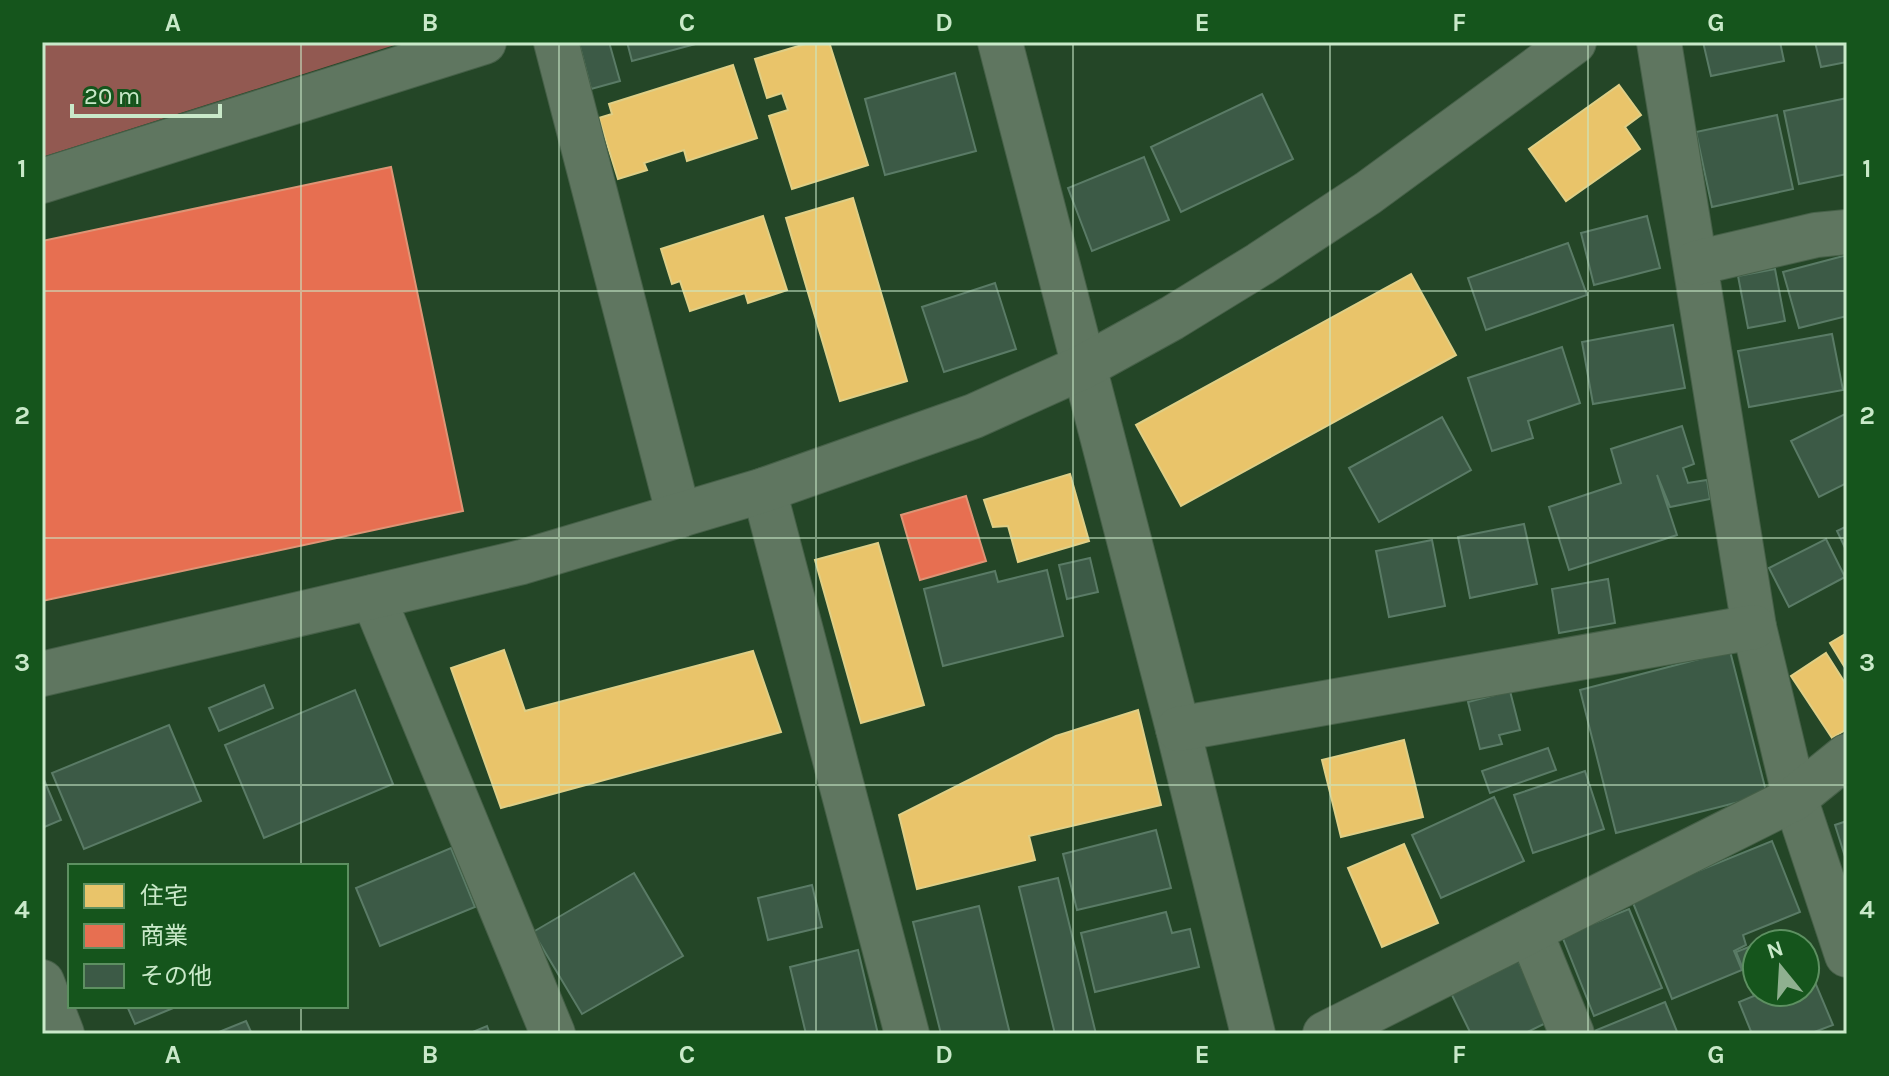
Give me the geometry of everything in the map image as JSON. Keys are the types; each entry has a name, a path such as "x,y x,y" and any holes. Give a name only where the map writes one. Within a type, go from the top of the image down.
{"street":[{"path":"42,181 484,42"},
{"path":"556,42 679,516"},
{"path":"1000,42 1178,729 1253,1034"},
{"path":"42,674 522,562 764,490 974,416 1083,367 1172,318 1260,264 1368,193 1574,42"},
{"path":"1659,42 1754,627 1795,798 1847,955"},
{"path":"1696,263 1816,235 1847,232"},
{"path":"764,490 907,1034"},
{"path":"373,597 553,1034"},
{"path":"1178,729 1754,627"},
{"path":"1325,1034 1795,798 1847,756"},
{"path":"1530,931 1572,1034"},
{"path":"42,982 62,1034"}],"shaded area":[{"path":"42,42 404,42 42,157"}],"building: 住宅":[{"path":"812,42 829,42 868,165 792,189 769,116 788,110 782,93 767,98 755,59"},
{"path":"733,65 757,138 687,161 684,150 644,163 647,170 618,179 599,118 612,114 609,104"},
{"path":"1619,85 1641,115 1625,127 1640,149 1566,201 1529,149"},
{"path":"853,198 907,381 840,401 786,218"},
{"path":"763,216 787,290 748,303 745,293 690,311 680,281 672,284 661,249"},
{"path":"1411,274 1456,355 1181,506 1136,425"},
{"path":"1070,474 1089,541 1018,562 1008,526 993,527 984,500"},
{"path":"878,543 924,705 861,723 815,560"},
{"path":"1847,633 1847,671 1830,643"},
{"path":"504,650 525,711 753,651 781,732 501,808 451,668"},
{"path":"1826,653 1847,686 1847,729 1832,738 1791,676"},
{"path":"1138,710 1161,805 1029,836 1035,860 917,889 899,815 1056,736"},
{"path":"1404,740 1423,817 1341,837 1322,760"},
{"path":"1404,844 1438,923 1382,947 1348,868"}],"building: 商業":[{"path":"391,167 463,511 42,601 42,241"},
{"path":"966,496 986,561 920,580 901,515"}],"building: その他":[{"path":"609,42 620,81 591,89 579,43"},
{"path":"627,42 703,42 632,61"},
{"path":"1703,42 1780,42 1784,61 1711,76"},
{"path":"1815,42 1847,42 1847,62 1821,67"},
{"path":"955,73 976,151 885,175 865,99"},
{"path":"1262,94 1293,159 1181,212 1151,147"},
{"path":"1847,98 1847,174 1799,184 1784,111"},
{"path":"1777,115 1793,189 1712,207 1696,132"},
{"path":"1144,157 1169,220 1092,251 1068,188"},
{"path":"1647,216 1660,268 1594,285 1581,233"},
{"path":"1568,243 1587,295 1486,330 1468,278"},
{"path":"1847,255 1847,316 1799,328 1783,272"},
{"path":"1775,269 1785,321 1748,328 1738,276"},
{"path":"995,283 1016,349 944,372 922,307"},
{"path":"1673,325 1685,388 1593,404 1582,342"},
{"path":"1832,334 1843,390 1749,407 1738,351"},
{"path":"1562,347 1580,403 1528,421 1533,438 1492,451 1468,378"},
{"path":"1847,413 1847,483 1819,497 1791,441"},
{"path":"1442,417 1471,470 1379,522 1349,468"},
{"path":"1682,426 1694,464 1683,468 1688,483 1707,480 1710,499 1670,507 1657,475 1677,535 1569,570 1549,507 1621,483 1611,449"},
{"path":"1524,524 1537,584 1470,598 1458,537"},
{"path":"1847,526 1847,552 1837,531"},
{"path":"1826,539 1845,577 1789,607 1769,568"},
{"path":"1432,540 1445,606 1389,617 1376,551"},
{"path":"1090,558 1098,592 1067,599 1059,565"},
{"path":"1047,570 1063,636 943,666 924,589 995,571 998,582"},
{"path":"1608,579 1615,623 1559,633 1552,589"},
{"path":"1730,651 1767,795 1616,833 1580,690"},
{"path":"264,685 273,708 219,731 209,708"},
{"path":"355,690 393,784 264,838 225,745"},
{"path":"1510,691 1520,730 1499,735 1502,744 1480,749 1468,702"},
{"path":"169,725 201,801 84,849 52,773"},
{"path":"1548,748 1556,770 1490,793 1482,771"},
{"path":"1585,771 1604,829 1533,853 1514,795"},
{"path":"42,775 61,820 42,828"},
{"path":"1494,797 1524,861 1441,898 1412,835"},
{"path":"1847,821 1847,863 1835,825"},
{"path":"1156,830 1171,888 1077,910 1063,854"},
{"path":"1772,841 1800,912 1760,928 1741,928 1741,948 1734,951 1741,970 1672,999 1631,898"},
{"path":"451,848 475,907 380,946 356,888"},
{"path":"634,873 683,956 582,1014 533,932"},
{"path":"1058,878 1096,1034 1055,1034 1019,887"},
{"path":"812,885 822,927 768,940 758,898"},
{"path":"979,906 1010,1034 941,1034 913,922"},
{"path":"1629,909 1662,988 1594,1016 1562,936"},
{"path":"1166,912 1172,933 1190,929 1199,967 1095,992 1081,933"},
{"path":"858,950 878,1034 806,1034 790,967"},
{"path":"1516,956 1548,1022 1523,1034 1471,1034 1449,989"},
{"path":"1821,996 1833,1025 1809,1034 1752,1034 1741,1008 1821,1008"},
{"path":"1665,1002 1678,1034 1592,1034 1592,1032"},
{"path":"128,1008 173,1008 135,1024"},
{"path":"246,1021 252,1034 214,1034"},
{"path":"487,1026 490,1034 468,1034"}]}
